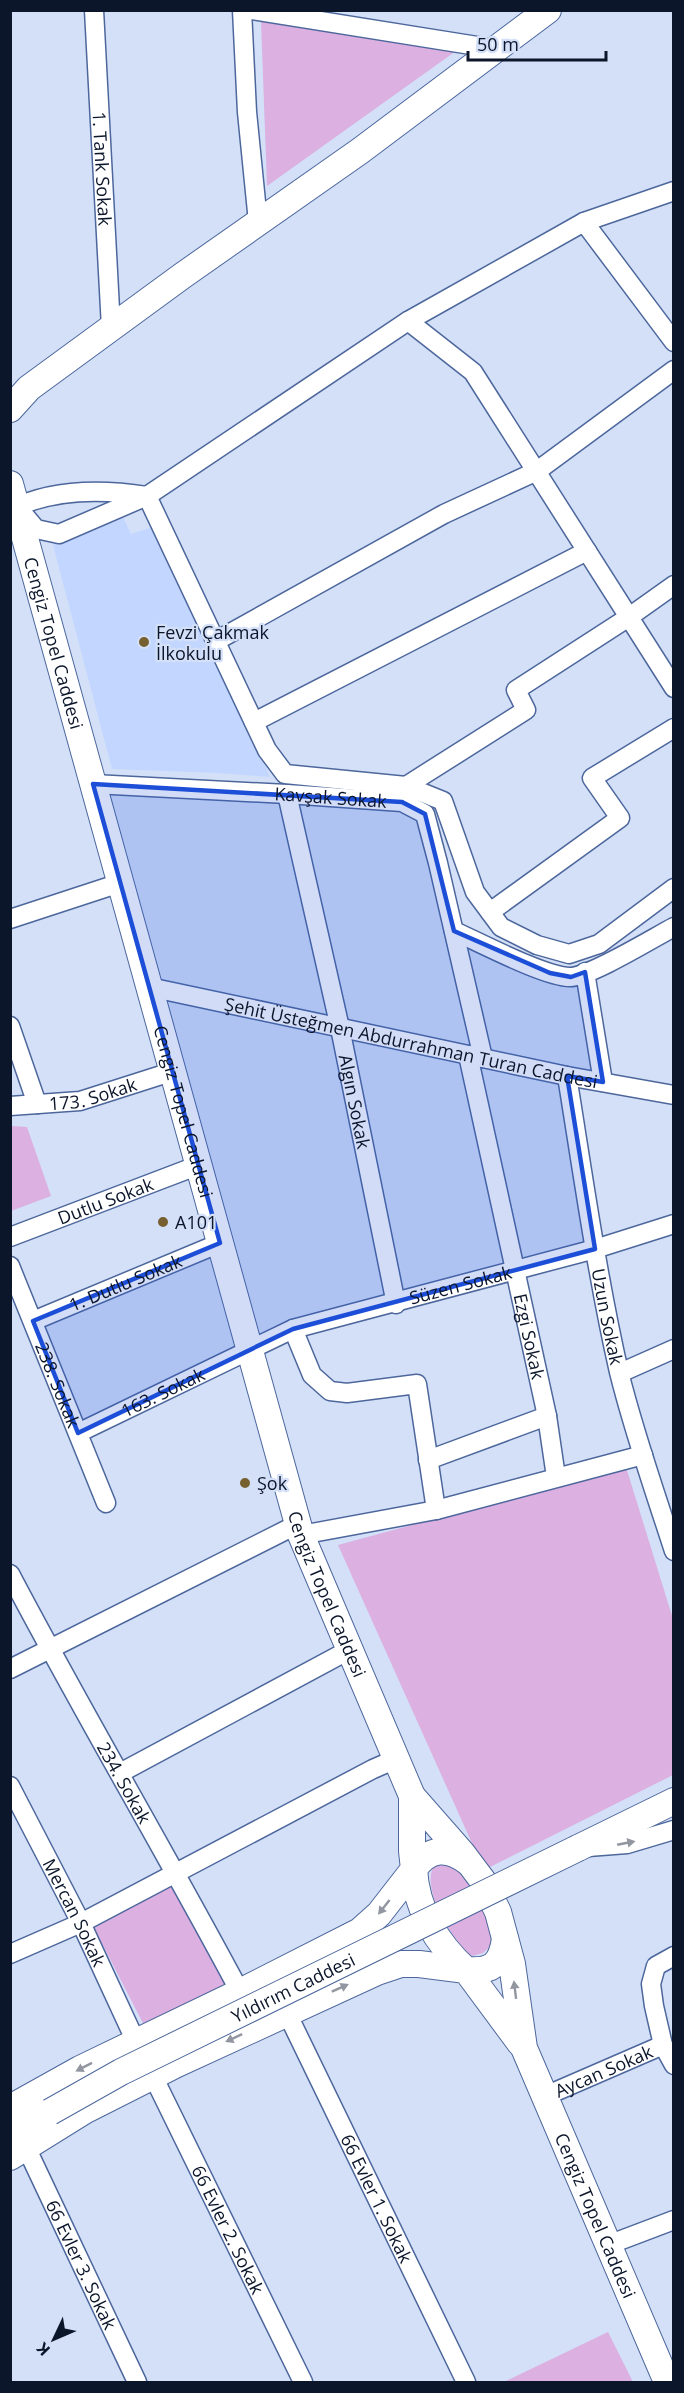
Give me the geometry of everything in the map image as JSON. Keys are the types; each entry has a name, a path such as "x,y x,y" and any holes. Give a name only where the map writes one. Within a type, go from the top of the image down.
{"main road":[{"path":"10,409 29,388 360,151 548,10"},
{"name":"Cengiz Topel Caddesi","path":"13,500 174,1071 300,1530 412,1796"},
{"path":"412,1796 471,1864 483,1881 498,1912 512,1964 524,2048"},
{"path":"412,1796 412,1851 417,1892 433,1932 446,1951 466,1970 524,2048"},
{"name":"Yıldırım Caddesi","path":"16,2146 50,2112 120,2072 674,1801"},
{"path":"10,2108 80,2068 240,1992 360,1930 379,1914 418,1864 435,1852 456,1853 471,1864"},
{"path":"16,2146 153,2076 378,1972 401,1964 481,1971 495,1964 501,1957 505,1939"},
{"name":"Cengiz Topel Caddesi","path":"524,2048 543,2097 668,2382"}],"street":[{"name":"1. Tank Sokak","path":"94,10 111,328"},
{"path":"242,10 246,112 258,222"},
{"path":"252,10 496,49"},
{"path":"13,500 36,529 59,534 147,496 408,321 584,222 674,191"},
{"path":"584,222 674,342"},
{"path":"408,321 473,372 674,688"},
{"path":"216,641 444,514 537,471 674,370"},
{"path":"13,500 80,492 124,492 147,496"},
{"path":"147,496 267,750 285,774 406,786 443,801 475,892 501,927 537,945 569,954 599,944 674,888"},
{"path":"254,722 587,551"},
{"path":"406,786 526,710 516,690 674,585"},
{"path":"490,912 620,818 592,778 674,728"},
{"name":"Kavşak Sokak","path":"93,784 402,802 424,814 454,931 476,1056"},
{"name":"Algın Sokak","path":"287,794 340,1028 396,1304"},
{"path":"10,919 120,884"},
{"path":"454,931 550,973 571,977 607,964 674,927"},
{"path":"585,972 603,1082"},
{"name":"Şehit Üsteğmen Abdurrahman Turan Caddesi","path":"149,987 567,1076 674,1095"},
{"path":"10,1026 37,1104"},
{"name":"Ezgi Sokak","path":"476,1056 515,1269 547,1416 556,1478"},
{"name":"173. Sokak","path":"10,1106 80,1101 174,1071"},
{"name":"Uzun Sokak","path":"567,1076 595,1249 620,1373 674,1551"},
{"name":"Dutlu Sokak","path":"10,1237 199,1165"},
{"name":"Süzen Sokak","path":"249,1350 293,1329 396,1304 515,1269 595,1249 674,1224"},
{"name":"1. Dutlu Sokak","path":"33,1321 220,1243"},
{"name":"238. Sokak","path":"10,1266 106,1503"},
{"path":"293,1329 312,1375 330,1391 347,1393 417,1384 436,1510"},
{"path":"620,1373 674,1349"},
{"name":"163. Sokak","path":"78,1433 249,1350"},
{"path":"428,1460 547,1416"},
{"path":"10,1669 300,1530 436,1510 643,1455"},
{"name":"234. Sokak","path":"10,1574 177,1873 240,1992"},
{"path":"120,1773 349,1650"},
{"path":"10,1954 81,1923 396,1759"},
{"name":"Mercan Sokak","path":"10,1786 81,1923 136,2042"},
{"path":"578,1848 627,1844 674,1830"},
{"path":"674,1956 656,1966 651,1984 663,2045 674,2065"},
{"name":"66 Evler 1. Sokak","path":"287,2013 466,2382"},
{"name":"Aycan Sokak","path":"543,2097 663,2045"},
{"name":"66 Evler 2. Sokak","path":"153,2076 303,2382"},
{"name":"66 Evler 3. Sokak","path":"16,2146 137,2382"},
{"path":"608,2245 674,2220"}],"highlighted area":[{"path":"93,784 402,802 425,814 454,931 550,973 571,977 585,972 603,1082 567,1076 595,1249 293,1329 78,1433 33,1321 220,1243"}],"shaded area":[{"path":"261,21 456,51 267,186"},
{"name":"Fevzi Çakmak İlkokulu","path":"122,515 131,534 156,526 270,777 112,769 53,545"},
{"path":"11,1126 27,1127 51,1196 11,1211"},
{"path":"626,1467 673,1619 673,1775 484,1870 338,1545"},
{"path":"436,1863 455,1865 481,1902 489,1923 492,1945 483,1953 472,1956 447,1926 434,1898 431,1884 431,1872"},
{"path":"176,1881 232,1990 148,2033 92,1924"},
{"path":"608,2332 633,2382 504,2382"}],"place":[{"name":"Fevzi Çakmak İlkokulu","path":"144,642"},
{"name":"A101","path":"163,1222"},
{"name":"Şok","path":"245,1483"}]}
